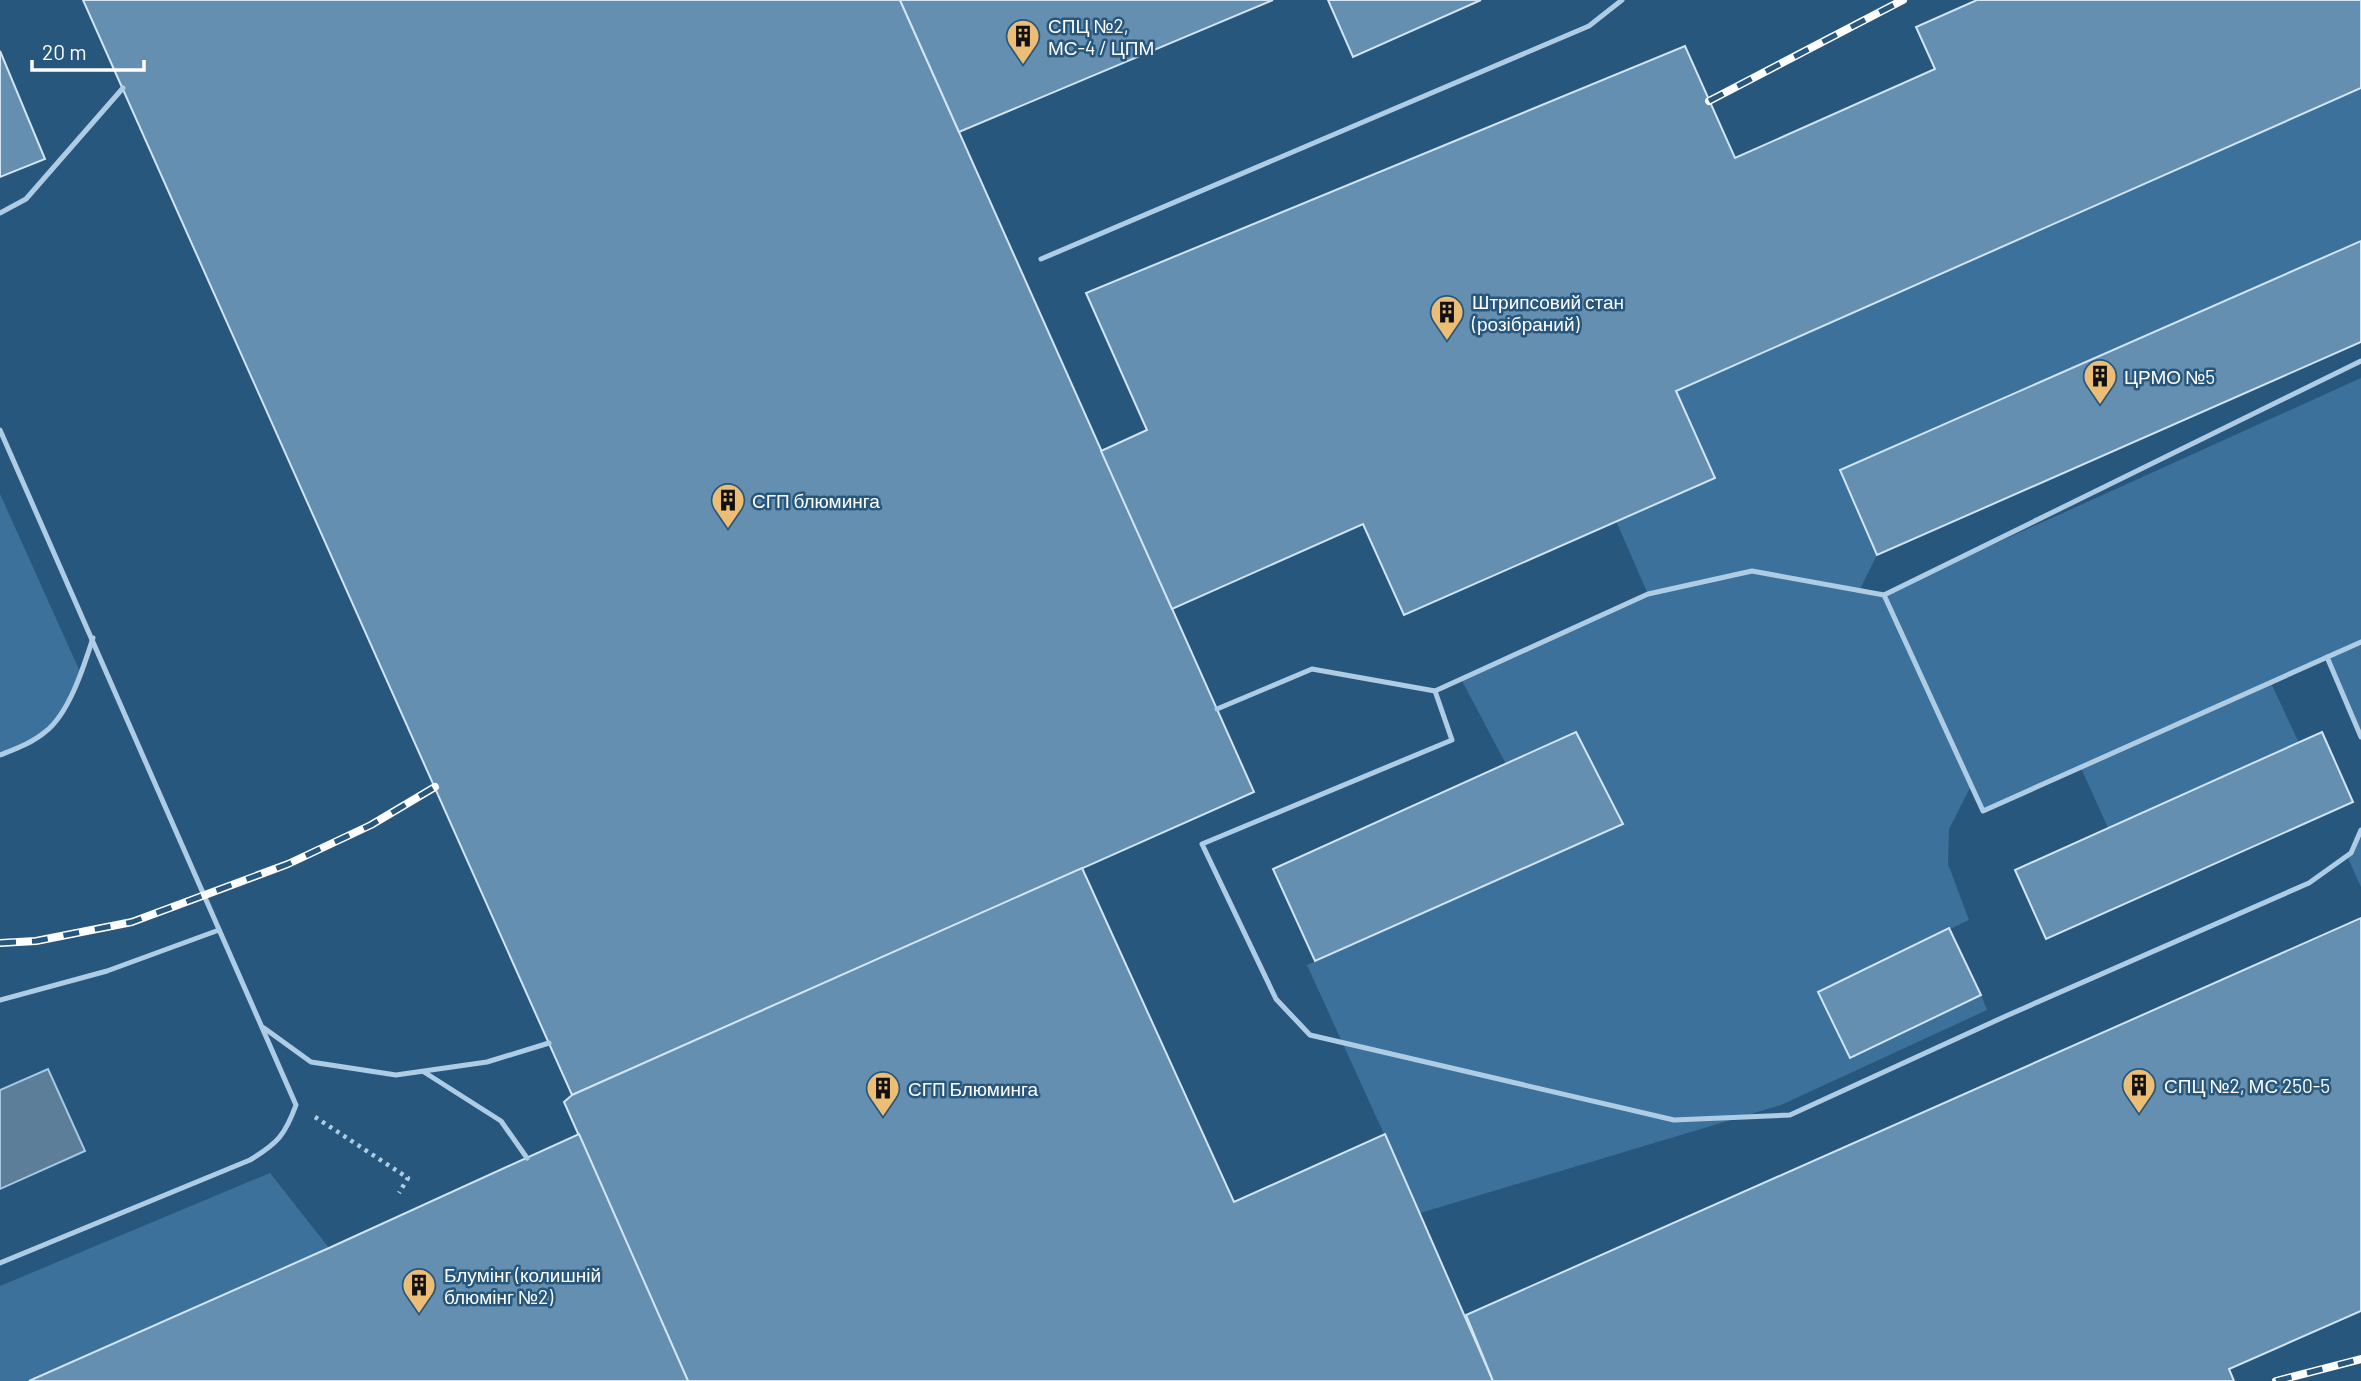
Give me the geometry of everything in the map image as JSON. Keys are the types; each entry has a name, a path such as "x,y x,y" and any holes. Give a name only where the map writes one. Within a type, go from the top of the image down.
{"lane":[{"path":"1041,259 1589,26 1622,0"},
{"path":"0,214 26,199 123,88"},
{"path":"1217,709 1312,669 1435,691 1648,594 1752,571 1884,594 2361,361"},
{"path":"0,430 296,1105 286,1130 269,1148 250,1160 0,1263"},
{"path":"1884,594 1983,811 2361,642"},
{"path":"0,755 47,732 66,704 81,674 93,638"},
{"path":"2327,657 2361,737"},
{"path":"1435,691 1452,740 1202,844 1276,999 1310,1035 1674,1120 1790,1115 2006,1016 2309,883 2351,853 2361,830"},
{"path":"0,1000 107,971 219,930"},
{"path":"261,1026 312,1062 396,1075 487,1062 549,1043"},
{"path":"423,1071 502,1121 527,1158"}],"path":[{"path":"296,1105 408,1178 399,1193"}],"shaded area":[{"path":"2361,88 2361,241 1840,470 1877,555 1860,589 1884,594 2361,378 2361,737 2327,658 2271,683 2299,743 2108,828 2081,768 1983,811 1971,786 1949,829 1948,864 1969,920 1818,992 1850,1058 1981,995 1987,1010 1781,1105 1420,1213 1307,965 1623,824 1576,733 1506,764 1461,679 1648,594 1616,521 1715,478 1676,391"},
{"path":"0,494 81,674 66,704 47,732 0,755"},
{"path":"2361,830 2361,887 2347,856"},
{"path":"48,1069 85,1151 0,1189 0,1090"},
{"path":"270,1173 329,1248 29,1381 0,1381 0,1286"}],"building":[{"name":"СГП блюминга","path":"83,0 900,0 1254,792 572,1095"},
{"name":"СПЦ №2, МС-4 / ЦПМ","path":"900,0 1273,0 959,132"},
{"path":"1328,0 1481,0 1353,57"},
{"name":"Штрипсовий стан (розібраний)","path":"1977,0 2361,0 2361,88 1676,391 1715,478 1404,615 1363,524 1172,609 1101,451 1147,430 1086,293 1685,46 1735,158 1935,69 1916,27"},
{"path":"0,51 45,159 0,177"},
{"name":"ЦРМО №5","path":"2361,241 2361,342 1877,555 1840,470"},
{"path":"1576,732 1623,824 1315,961 1273,869"},
{"path":"2322,732 2353,802 2046,939 2015,870"},
{"name":"СГП Блюминга","path":"1082,868 1234,1202 1385,1134 1493,1381 688,1381 564,1102 572,1095"},
{"name":"СПЦ №2, МС 250-5","path":"2361,918 2361,1311 2229,1369 2234,1381 1493,1381 1466,1315"},
{"path":"1949,928 1981,995 1850,1058 1818,992"},
{"name":"Блумінг (колишній блюмінг №2)","path":"579,1134 688,1381 29,1381 329,1248"}],"railway":[{"path":"1709,101 1903,0"},
{"path":"0,943 36,941 132,922 288,864 371,825 435,787"},
{"path":"2276,1381 2361,1359"}],"place":[{"name":"СПЦ №2, МС-4 / ЦПМ","path":"1023,66"},
{"name":"Штрипсовий стан (розібраний)","path":"1447,342"},
{"name":"ЦРМО №5","path":"2100,406"},
{"name":"СГП блюминга","path":"728,530"},
{"name":"СПЦ №2, МС 250-5","path":"2139,1115"},
{"name":"СГП Блюминга","path":"883,1118"},
{"name":"Блумінг (колишній блюмінг №2)","path":"419,1315"}]}
